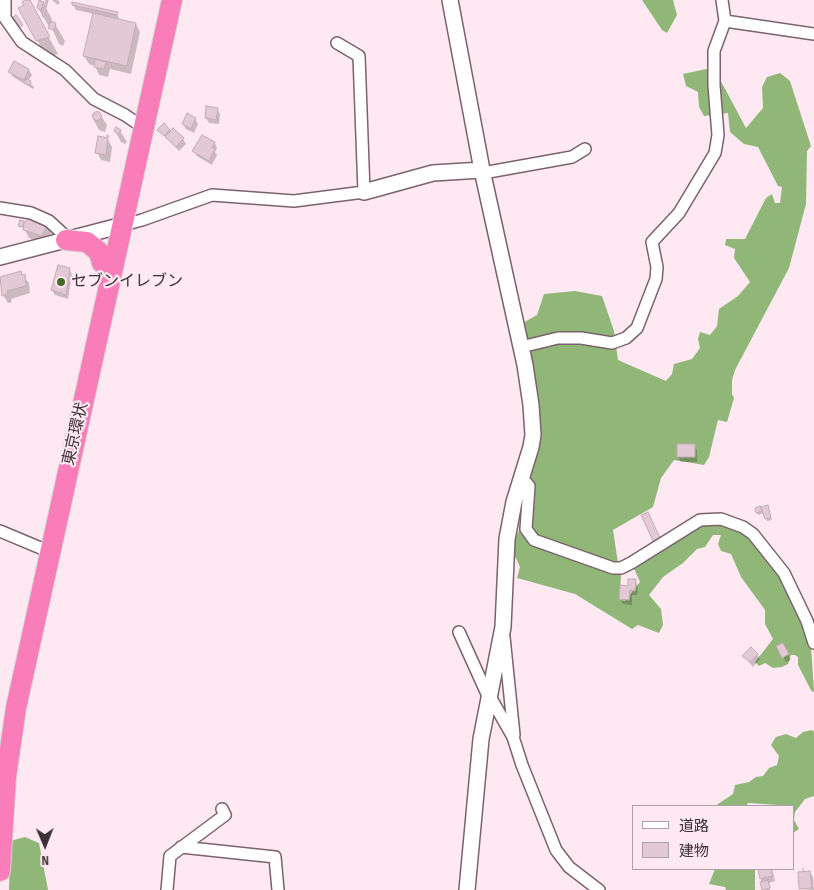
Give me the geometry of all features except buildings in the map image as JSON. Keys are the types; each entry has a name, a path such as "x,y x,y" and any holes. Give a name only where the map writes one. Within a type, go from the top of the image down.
{"highway":[{"name":"東京環状","path":"139,125 160,0"},
{"name":"東京環状","path":"0,733 44,550 139,125 172,0"},
{"name":"東京環状","path":"0,871 3,776 44,550 102,263 116,227"},
{"path":"65,240 87,242 99,252 102,263"}],"street":[{"path":"5,0 5,18 22,42 65,70 94,98 139,125"},
{"path":"450,0 483,172 521,348 531,406 532,435 523,479 514,502 507,539 503,627 514,738 522,766 556,850 569,867 598,890"},
{"path":"455,24 458,0"},
{"path":"521,348 558,338 581,338 612,343 626,338 636,328 656,278 657,267 652,242 679,213 715,153 718,135 714,51 725,21 722,0"},
{"path":"725,21 814,34"},
{"path":"337,43 359,56 364,192"},
{"path":"0,258 142,220 212,195 294,201 364,192 433,173 483,172 572,157 585,149"},
{"path":"0,208 32,213 49,220 62,233 65,240"},
{"path":"523,479 529,486 526,529 534,540 613,568 621,568 631,563 700,520 721,519 743,527 753,534 784,573 807,621 814,643"},
{"path":"0,531 44,550"},
{"path":"467,890 481,739 488,695 503,627"},
{"path":"459,632 488,695 514,738"},
{"path":"167,890 170,856 226,815 222,809"},
{"path":"181,847 275,857 278,890"}],"green space":[{"path":"642,0 673,0 677,15 667,33 662,30"},
{"path":"706,69 716,72 746,128 763,108 762,87 767,77 780,73 790,81 811,146 807,151 806,204 789,268 735,370 732,380 732,394 734,398 727,422 718,420 709,457 704,465 674,460 661,478 653,507 613,530 618,563 588,556 588,565 606,572 621,574 620,600 625,601 640,582 633,566 693,528 722,521 744,531 749,538 755,541 785,581 811,647 814,691 812,692 798,665 798,657 795,655 791,655 788,664 782,667 773,668 765,663 759,666 755,662 773,639 765,624 765,610 741,577 731,554 721,551 718,544 721,535 713,535 705,547 697,549 683,563 663,577 649,595 661,609 663,625 659,633 638,625 632,629 575,594 517,578 520,567 516,558 509,554 522,523 529,477 521,324 537,315 544,294 575,291 602,296 614,331 618,360 666,381 672,374 674,364 692,359 700,348 698,339 700,332 710,335 717,326 719,309 738,296 750,282 734,258 735,249 725,245 726,239 745,239 766,198 772,194 775,203 780,203 782,187 778,186 758,147 744,144 730,132 728,113 704,116 699,107 698,92 686,86 683,74"},
{"path":"812,730 814,732 814,796 805,799 795,812 794,820 794,805 748,803 747,805 716,805 733,794 735,785 763,776 769,768 777,765 779,756 771,745 776,737 786,734 796,738 803,732"},
{"path":"794,820 799,829 794,832"},
{"path":"25,837 39,843 48,890 9,890 10,841"},
{"path":"715,870 755,870 755,890 726,890 725,887 709,884"}],"place":[{"name":"セブンイレブン","path":"61,282"}]}
